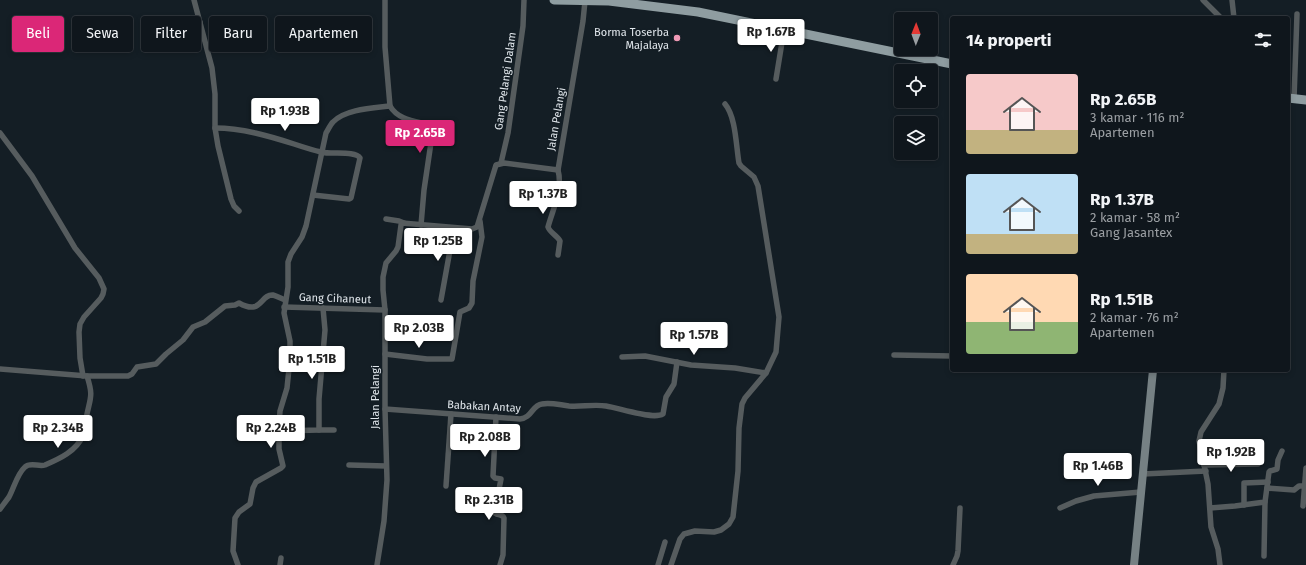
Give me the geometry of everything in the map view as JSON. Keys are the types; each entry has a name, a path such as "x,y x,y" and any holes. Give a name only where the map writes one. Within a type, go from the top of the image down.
{"main road":[{"path":"554,0 609,0 698,12 950,64"},
{"path":"1291,99 1306,100"},
{"path":"1134,565 1153,372"}],"street":[{"path":"194,0 198,16"},
{"path":"385,0 385,47 390,106 398,115 412,121 430,125 432,127 421,225"},
{"name":"Gang Pelangi Dalam","path":"501,163 508,133 523,26 524,0"},
{"path":"1203,0 1219,16"},
{"path":"1232,0 1234,16"},
{"name":"Jalan Pelangi","path":"558,255 560,241 548,227 556,203 560,182 558,170 585,1"},
{"path":"1291,99 1297,14"},
{"path":"201,26 212,68 215,94 215,128 218,146 231,199 234,206 239,211"},
{"path":"776,78 784,30"},
{"path":"671,565 680,539 684,534 695,531 714,532 721,530 729,524 733,517 742,404 745,398 766,374 776,352 779,310 758,186 754,178 741,166 733,121 729,108 725,104"},
{"path":"238,565 232,551 235,518 239,512 250,504 253,488 256,482 283,466 279,431 280,411 287,388 290,352 290,341 284,319 284,307 288,287 289,258 302,237 306,226 326,133 332,122 339,117 366,109 390,106"},
{"path":"215,128 232,129 268,136 322,152 354,154 359,156 360,158 352,197 349,199 312,195"},
{"path":"0,133 32,176 75,248 99,278 104,289 101,298 84,317 80,324 80,358 92,398 83,436 78,444 58,460 41,466 26,466 9,497 0,509"},
{"path":"386,219 421,225 475,229 480,221 496,166 501,163 558,170"},
{"path":"385,354 427,359 452,359 460,312 469,308 472,303 472,284 482,237 480,221"},
{"name":"Jalan Pelangi","path":"377,565 384,521 387,480 385,310 383,272 386,263 396,252 401,225 404,223"},
{"path":"441,300 454,228"},
{"path":"0,369 85,376 128,376 132,374 137,367 156,364 183,340 193,327 205,322 225,306 235,305 238,303 244,306 257,306 268,296 274,295 285,300"},
{"name":"Gang Cihaneut","path":"284,307 385,310"},
{"path":"319,430 319,399 325,330 323,308"},
{"path":"622,357 641,355 699,366 743,369 766,374"},
{"path":"894,355 950,356"},
{"name":"Babakan Antay","path":"385,408 451,414 526,418 535,408 542,404 604,406 640,414 660,416 663,414 666,397 674,384 677,362"},
{"path":"1220,565 1218,549 1212,527 1210,508 1201,471 1204,465 1199,437 1220,404 1224,372"},
{"path":"446,486 451,414"},
{"path":"496,417 493,476 501,479 494,512 502,515 504,518 503,555 500,565"},
{"path":"279,431 334,430"},
{"path":"1264,556 1265,502 1269,472 1277,469 1278,460 1282,451"},
{"path":"349,464 386,466"},
{"path":"1204,465 1258,464"},
{"path":"1303,506 1306,468"},
{"path":"1143,474 1201,471"},
{"path":"1244,505 1244,482 1294,490 1299,486 1304,486"},
{"path":"1060,508 1076,501 1096,496 1141,492"},
{"path":"1210,508 1265,502"},
{"path":"953,565 958,550 960,508"},
{"path":"658,565 665,542"},
{"path":"280,565 281,558"}],"place":[{"name":"Borma Toserba Majalaya","path":"677,38"}]}
